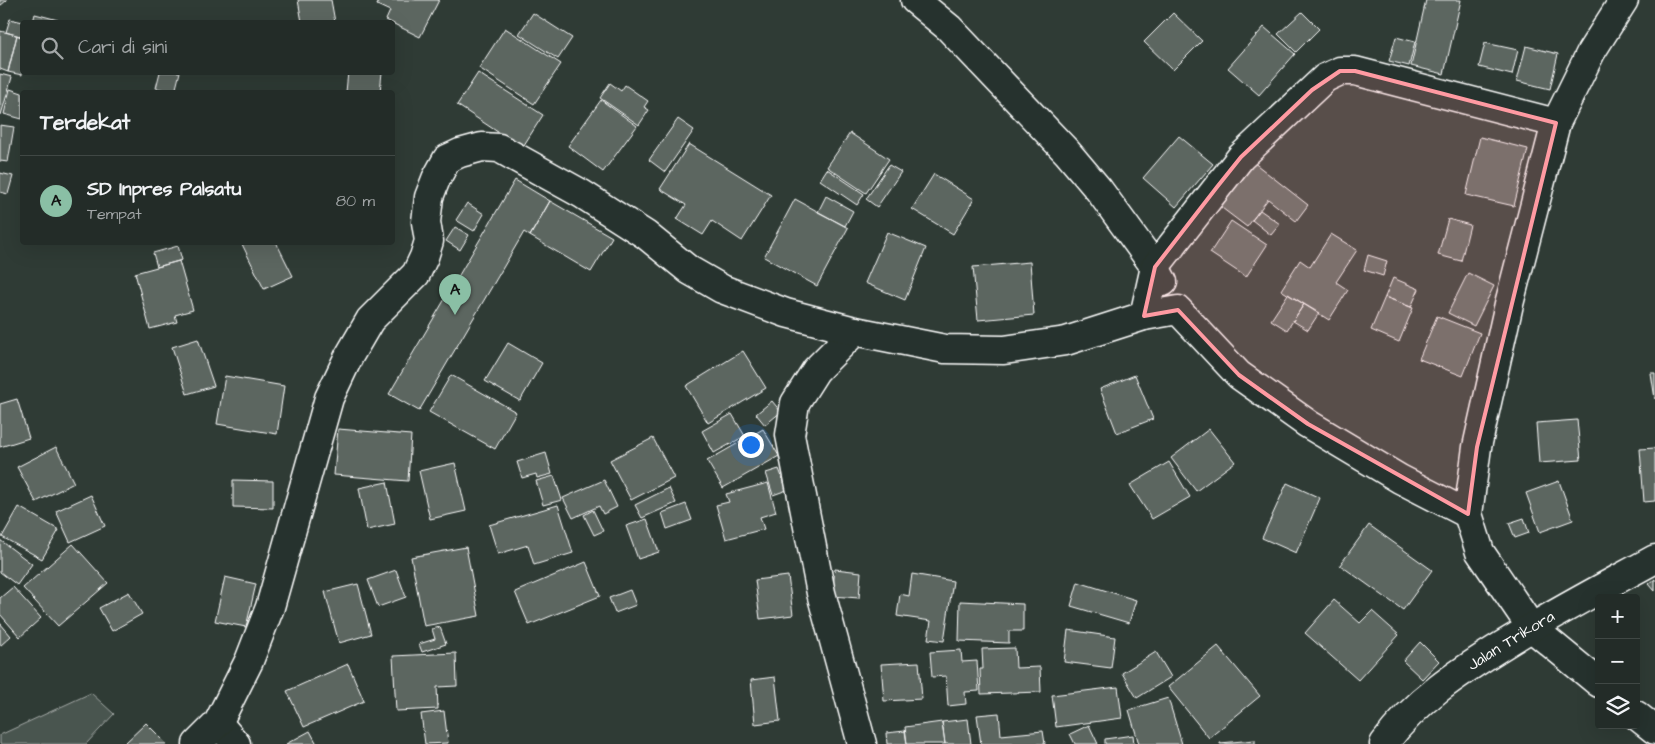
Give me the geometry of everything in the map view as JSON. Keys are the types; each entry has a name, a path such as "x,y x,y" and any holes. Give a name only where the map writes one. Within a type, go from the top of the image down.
{"street":[{"path":"915,0 949,28 1067,152 1099,190 1155,267 1178,310 1239,375 1308,424 1400,479 1468,514"},
{"path":"1595,681 1531,627 1480,552 1468,514 1479,437 1510,304 1556,123 1591,52 1624,0"},
{"path":"1144,316 1155,267 1241,157 1325,78 1340,71 1355,71 1556,123"},
{"path":"197,744 218,722 249,661 270,607 330,398 349,356 370,320 416,274 429,241 426,222 429,197 436,178 448,159 460,153 482,147 499,148 582,194 646,235 688,270 722,289 786,313 855,331 945,349 1004,350 1066,340 1144,316 1178,310"},
{"path":"855,331 816,370 795,403 790,435 822,593 862,744"},
{"name":"Jalan Trikora","path":"1384,744 1398,724 1431,693 1469,666 1531,627 1655,559"},
{"path":"1640,718 1655,730"},
{"path":"218,722 236,744"}],"highlighted area":[{"path":"1340,71 1355,71 1556,123 1477,447 1468,514 1308,424 1239,375 1178,310 1144,316 1155,267 1241,157 1312,90"}],"shaded area":[{"path":"91,693 114,714 86,744 0,744 0,735"}],"building":[{"path":"0,0 7,0 0,6"},
{"path":"298,0 331,0 335,20 302,20"},
{"path":"379,0 439,0 420,37 395,24 395,20 386,20 390,11 377,5"},
{"path":"1426,0 1461,0 1444,74 1411,66"},
{"path":"1302,12 1319,29 1296,52 1278,34"},
{"path":"533,13 572,38 558,59 519,34"},
{"path":"1173,13 1202,41 1173,70 1144,42"},
{"path":"35,14 58,20 34,20"},
{"path":"10,19 20,21 20,36 6,32"},
{"path":"1264,27 1295,54 1259,95 1228,68"},
{"path":"505,28 561,64 534,104 479,68"},
{"path":"0,31 17,35 8,72 0,69"},
{"path":"17,35 20,36 20,75 8,72"},
{"path":"1396,37 1415,42 1409,66 1389,61"},
{"path":"1485,43 1518,50 1512,75 1479,67"},
{"path":"1526,46 1558,54 1550,89 1517,81"},
{"path":"478,73 543,115 522,148 457,105"},
{"path":"0,74 12,77 1,115 0,115"},
{"path":"159,75 179,75 176,90 156,88"},
{"path":"348,75 382,75 380,90 346,90"},
{"path":"610,83 621,91 625,85 648,101 644,107 649,110 639,125 600,98"},
{"path":"10,89 20,92 20,118 4,114"},
{"path":"601,100 637,126 603,172 568,146"},
{"path":"678,119 694,130 665,172 649,160"},
{"path":"0,125 14,127 8,162 0,161"},
{"path":"850,133 889,159 866,193 827,167"},
{"path":"1179,136 1213,164 1176,207 1143,178"},
{"path":"1480,137 1528,149 1514,206 1466,195"},
{"path":"689,144 771,195 742,241 712,221 703,235 677,219 686,205 660,189"},
{"path":"1248,158 1308,205 1296,221 1268,199 1247,227 1214,202"},
{"path":"889,165 901,172 877,207 866,199"},
{"path":"827,169 864,194 857,205 820,180"},
{"path":"0,173 13,176 8,194 0,192"},
{"path":"934,174 974,199 953,234 912,209"},
{"path":"515,180 550,201 530,236 524,232 419,411 389,394"},
{"path":"826,196 853,211 845,226 818,212"},
{"path":"795,199 848,228 817,286 764,257"},
{"path":"550,201 612,237 591,272 530,236"},
{"path":"467,203 484,214 474,231 456,220"},
{"path":"1260,210 1280,224 1271,235 1252,220"},
{"path":"1448,219 1470,225 1461,261 1438,255"},
{"path":"1231,221 1267,245 1246,277 1210,253"},
{"path":"455,227 469,235 460,250 446,241"},
{"path":"887,232 926,248 905,300 865,283"},
{"path":"1331,234 1357,250 1336,282 1348,290 1329,320 1281,290 1300,260 1310,267"},
{"path":"242,245 278,245 293,276 264,289"},
{"path":"178,246 182,260 157,267 153,253"},
{"path":"1368,255 1387,261 1383,276 1364,270"},
{"path":"179,261 193,310 175,315 177,322 150,329 135,273"},
{"path":"1030,262 1034,315 978,320 973,267"},
{"path":"1468,273 1494,286 1474,326 1448,313"},
{"path":"1393,278 1419,289 1411,307 1385,297"},
{"path":"1288,294 1304,304 1287,330 1271,320"},
{"path":"1385,297 1413,308 1399,342 1371,330"},
{"path":"1304,304 1319,313 1308,330 1293,321"},
{"path":"1437,316 1480,333 1463,376 1419,359"},
{"path":"198,339 214,386 187,394 172,347"},
{"path":"508,343 542,363 520,401 485,381"},
{"path":"743,351 766,388 708,423 686,386"},
{"path":"1651,373 1655,373 1655,399"},
{"path":"451,375 516,412 495,449 429,412"},
{"path":"1135,375 1153,419 1117,433 1100,389"},
{"path":"225,376 284,386 277,434 217,424"},
{"path":"17,399 29,438 0,447 0,404"},
{"path":"772,401 781,412 765,425 756,414"},
{"path":"732,414 745,436 714,453 702,431"},
{"path":"1577,420 1581,460 1539,463 1536,423"},
{"path":"338,429 411,435 408,481 334,475"},
{"path":"763,429 779,456 723,488 707,461"},
{"path":"1209,429 1235,462 1196,491 1171,458"},
{"path":"653,438 674,478 631,500 610,460"},
{"path":"56,447 74,483 36,502 17,467"},
{"path":"1655,448 1655,501 1644,502 1640,449"},
{"path":"546,453 552,474 537,478 536,474 522,478 517,462"},
{"path":"1169,462 1190,497 1152,519 1130,485"},
{"path":"455,463 466,511 430,519 419,471"},
{"path":"779,469 787,490 773,495 766,473"},
{"path":"554,476 562,500 543,505 536,481"},
{"path":"233,480 273,481 273,508 233,507"},
{"path":"604,480 617,507 603,514 599,506 573,518 563,498"},
{"path":"1559,481 1573,520 1540,532 1526,493"},
{"path":"387,482 395,524 367,530 359,488"},
{"path":"768,483 776,512 760,517 764,529 726,539 716,505 729,502 726,494"},
{"path":"1287,483 1320,498 1296,553 1262,538"},
{"path":"669,488 676,503 642,518 635,505"},
{"path":"91,495 105,526 70,542 56,511"},
{"path":"686,504 692,520 667,529 662,513"},
{"path":"558,505 573,553 534,565 528,545 498,554 489,525"},
{"path":"19,507 59,530 42,559 2,537"},
{"path":"593,510 603,531 594,535 584,515"},
{"path":"1524,518 1529,533 1515,538 1509,523"},
{"path":"647,519 659,552 638,559 626,526"},
{"path":"1369,525 1432,570 1403,610 1340,565"},
{"path":"0,540 32,564 17,585 0,572"},
{"path":"73,544 108,583 58,626 23,588"},
{"path":"466,547 479,616 424,626 411,557"},
{"path":"586,562 600,596 529,625 515,592"},
{"path":"835,569 861,572 859,598 832,596"},
{"path":"396,570 406,597 378,607 368,580"},
{"path":"912,574 953,581 944,641 928,639 931,621 897,616 900,594 909,596"},
{"path":"788,576 793,615 760,619 755,580"},
{"path":"225,577 256,584 246,627 215,621"},
{"path":"1655,579 1655,591 1649,584"},
{"path":"1078,582 1136,600 1129,623 1071,606"},
{"path":"358,584 371,634 339,643 325,592"},
{"path":"13,587 41,618 20,637 0,614 0,598"},
{"path":"630,590 636,605 615,613 609,598"},
{"path":"129,592 142,614 112,631 99,608"},
{"path":"1334,600 1360,623 1372,611 1399,635 1358,680 1305,633"},
{"path":"960,601 1023,604 1023,631 1009,631 1009,643 959,641"},
{"path":"0,623 11,636 0,646"},
{"path":"440,627 446,644 422,652 419,644 435,639 432,629"},
{"path":"1068,630 1115,637 1111,668 1064,662"},
{"path":"1420,642 1439,661 1422,679 1403,661"},
{"path":"1218,646 1260,696 1209,738 1168,687"},
{"path":"1015,648 1016,668 1040,667 1041,692 981,694 980,669 983,669 982,649"},
{"path":"961,650 962,662 977,661 979,691 965,692 966,704 948,706 946,676 932,677 930,652"},
{"path":"1156,652 1171,677 1137,698 1122,673"},
{"path":"456,653 457,686 437,687 438,709 396,711 393,656"},
{"path":"919,662 922,699 884,701 881,664"},
{"path":"348,664 364,701 304,727 287,691"},
{"path":"775,677 780,721 755,724 751,680"},
{"path":"1118,687 1122,718 1056,727 1052,695"},
{"path":"1168,698 1182,744 1139,744 1129,710"},
{"path":"444,711 448,743 425,744 421,714"},
{"path":"999,713 1001,735 1043,731 1045,744 981,744 977,715"},
{"path":"968,719 971,744 945,744 942,722"},
{"path":"942,722 945,744 907,744 905,727"},
{"path":"146,723 167,744 124,744"},
{"path":"1089,725 1098,744 1075,744 1070,734"},
{"path":"310,731 317,744 286,744"},
{"path":"905,731 907,744 887,744 886,733"},
{"path":"1133,735 1134,744 1105,744 1105,739"},
{"path":"1255,740 1255,744 1220,744 1220,743"}],"place":[{"name":"SD Inpres Palsatu","path":"455,315"}]}
